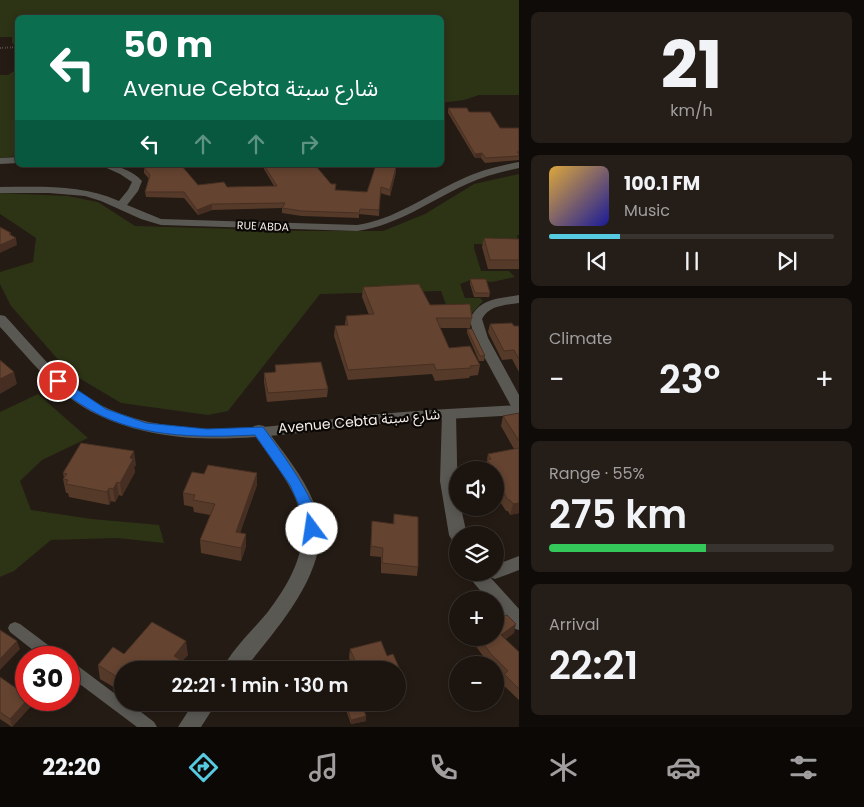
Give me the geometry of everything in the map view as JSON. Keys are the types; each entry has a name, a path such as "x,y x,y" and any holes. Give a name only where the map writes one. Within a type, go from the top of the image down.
{"street":[{"path":"0,161 15,160"},
{"name":"RUE ABDA","path":"0,190 75,192 98,196 151,220 176,224 369,227 397,218 463,182 494,170 519,165"},
{"path":"110,167 124,172 137,181 133,191 120,207"},
{"path":"519,299 488,305 480,311 476,319 481,338 519,409"},
{"name":"Avenue Cebta شارع سبتة","path":"0,319 31,355 67,390 102,412 145,427 173,431 231,433 519,409"},
{"path":"449,414 448,482 456,526"},
{"path":"239,661 296,584 310,554 312,540 310,514 304,500 286,468 259,430"},
{"path":"504,568 519,563"},
{"path":"490,581 519,622"},
{"path":"188,727 200,711"}],"lane":[{"path":"15,628 39,646"},
{"path":"80,676 149,727"}],"path":[{"path":"0,48 15,47"}],"green space":[{"path":"0,0 519,0 519,95 479,95 464,100 444,103 444,15 15,15 15,43 12,44 12,37 0,37"},
{"path":"15,70 15,156 0,158 0,75 8,75"},
{"path":"519,174 519,235 517,235 519,245 474,244 481,271 509,271 515,277 492,282 471,280 460,284 465,298 480,298 483,301 472,313 449,313 441,291 320,294 228,411 208,415 121,403 69,372 11,306 0,284 0,272 33,262 36,238 0,214 0,193 68,196 98,202 135,226 307,231 383,231 425,214 474,184"},
{"path":"38,394 88,438 42,460 20,481 31,510 92,519 159,525 164,543 117,538 51,540 14,571 0,577 0,412"}],"building":[{"path":"448,108 467,108 469,112 490,112 500,128 519,128 519,152 517,152 519,156 486,158 482,153 475,154"},
{"path":"183,167 198,185 224,182 227,187 277,186 265,167 317,167 331,184 336,184 335,190 367,192 375,167 396,167 390,190 381,187 379,210 360,209 359,213 302,211 282,208 285,203 212,204 197,210 184,192 145,192 150,175 144,168"},
{"path":"0,227 11,233 9,234 16,238 0,245"},
{"path":"484,238 519,239 519,260 490,260"},
{"path":"470,279 486,279 490,293 475,293"},
{"path":"419,284 430,305 470,304 472,318 436,318 449,348 470,346 480,365 470,366 471,368 436,370 434,364 348,370 335,326 348,325 346,316 374,314 363,287"},
{"path":"512,323 514,326 519,326 519,359 514,350 504,351 490,324"},
{"path":"467,329 472,329 485,356 480,356"},
{"path":"0,360 14,372 0,379"},
{"path":"321,362 328,389 268,393 264,373 276,372 275,365"},
{"path":"519,413 519,441 503,416"},
{"path":"81,443 134,451 130,458 133,459 120,483 117,482 113,489 109,488 107,492 66,484 68,480 63,479 67,474 63,473"},
{"path":"519,448 519,503 513,504 504,493 504,461 488,461 491,459 488,454"},
{"path":"208,465 257,473 236,532 246,534 241,548 200,540 215,504 193,500 195,495 183,493 192,472 204,474"},
{"path":"394,514 418,517 418,567 382,563 383,548 371,546 372,521 394,524"},
{"path":"507,615 516,624 504,633 504,616"},
{"path":"152,622 186,641 174,656 182,661 114,661 114,675 98,665 113,647 124,654"},
{"path":"0,630 17,641 0,659"},
{"path":"504,638 519,652 519,689 504,674 508,671 504,667 504,656 493,656 485,646 504,646"},
{"path":"381,641 387,656 393,654 396,661 355,661 350,649"},
{"path":"0,677 15,687 15,711 17,711 10,719 0,712"},
{"path":"348,711 364,711 366,716 351,720"}],"route":[{"path":"58,381 67,390 102,412 145,427 207,433 259,430 296,484 310,514 312,529"}]}
